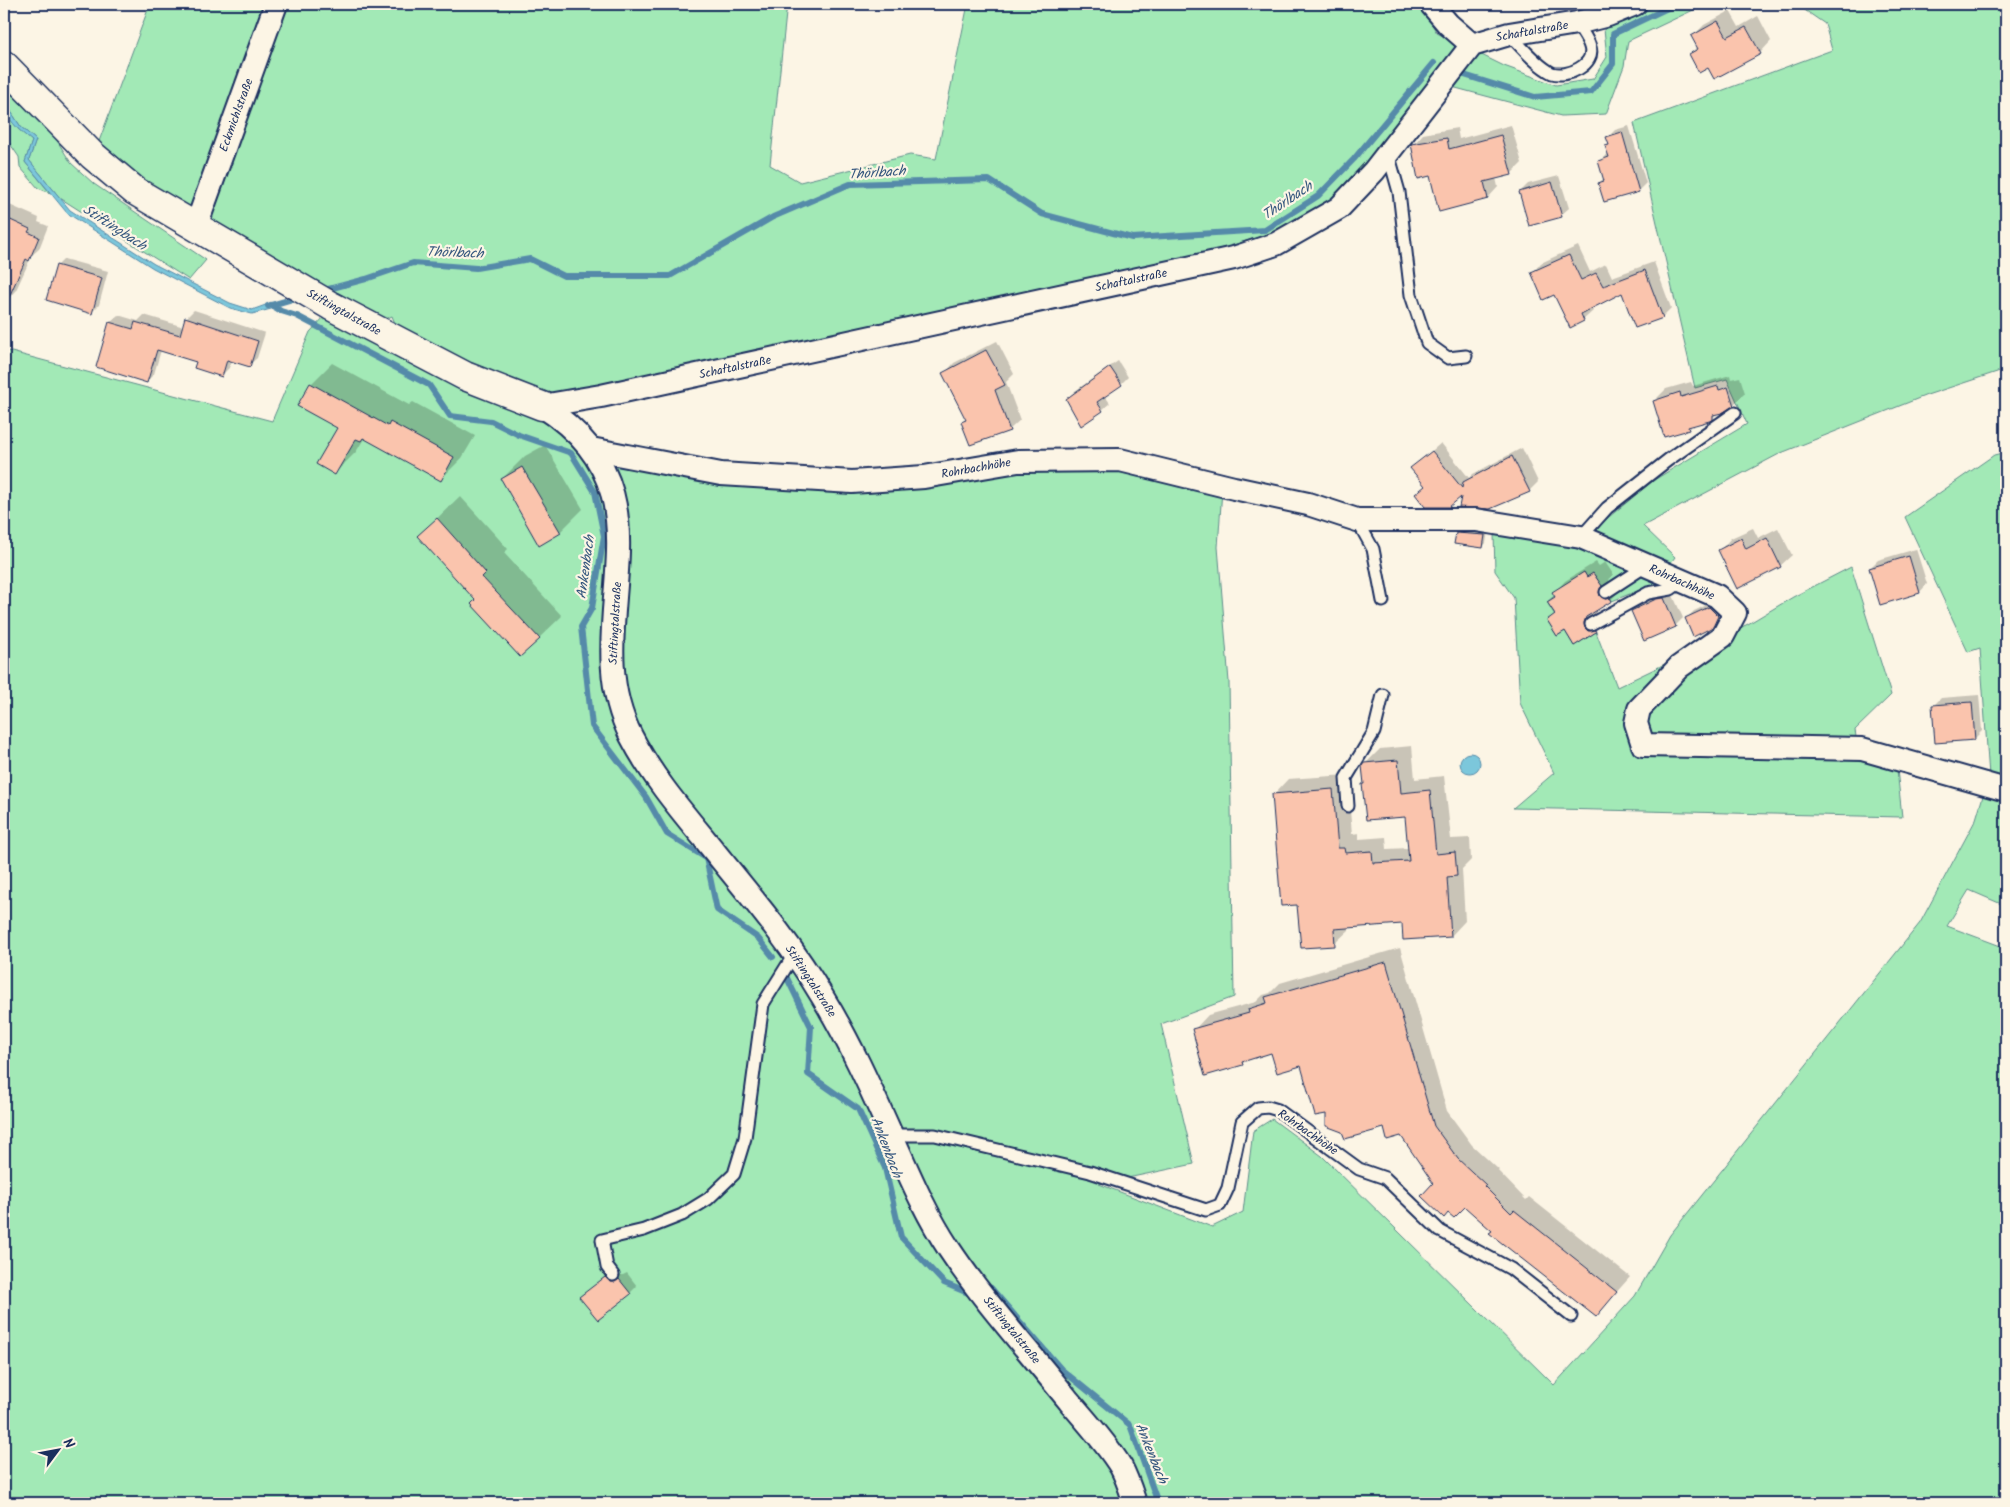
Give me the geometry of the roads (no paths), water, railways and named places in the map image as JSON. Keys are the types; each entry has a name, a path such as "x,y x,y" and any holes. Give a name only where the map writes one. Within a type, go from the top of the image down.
{"street":[{"name":"Eckmichlstraße","path":"196,226 276,4"},
{"path":"1431,4 1448,24 1472,45"},
{"name":"Schaftalstraße","path":"542,406 601,396 1234,258 1276,244 1339,208 1374,171 1472,45 1509,34 1577,23 1608,15 1635,4"},
{"name":"Stiftingtalstraße","path":"4,65 92,155 135,191 331,306 464,376 542,406 562,418 591,448 598,458 612,491 616,514 618,568 612,638 613,674 625,723 652,772 795,953 847,1039 892,1135 908,1177 950,1250 1003,1321 1039,1363 1120,1466 1135,1503"},
{"name":"Rohrbachhöhe","path":"591,448 721,474 852,482 924,477 1018,461 1120,460 1308,504 1357,520 1476,520 1581,537 1717,596 1736,613 1723,636 1679,667 1639,709 1636,723 1643,745 1862,749 2006,790"}],"lane":[{"path":"1509,34 1540,64 1552,72 1562,74 1581,70 1590,56 1591,48 1577,23"},
{"path":"1388,153 1399,192 1411,295 1427,343 1448,358 1466,356"},
{"path":"1581,537 1607,508 1668,460 1735,413"},
{"path":"1357,520 1373,549 1383,601"},
{"path":"1606,592 1646,566"},
{"path":"1591,624 1648,593 1671,590 1682,581"},
{"path":"1348,806 1346,778 1374,732 1383,694"},
{"path":"612,1275 607,1267 602,1240 644,1230 682,1215 708,1199 734,1174 745,1138 763,1004 795,953"},
{"name":"Rohrbachhöhe","path":"892,1135 935,1135 1090,1172 1206,1210 1220,1205 1228,1188 1242,1122 1258,1108 1268,1107 1278,1110 1359,1169 1385,1178 1440,1231 1511,1269 1570,1316"}],"water":[{"name":"Stiftingbach","path":"4,101 21,127 36,140 29,160 70,210 154,264 230,303 252,310 271,303 275,304 275,308 252,314 230,308 153,268 67,213 25,162 32,141 10,118"},
{"path":"1466,753 1474,753 1480,759 1480,767 1474,773 1466,773 1460,767 1460,759"}],"waterway":[{"name":"Thörlbach","path":"1461,74 1535,97 1591,92 1613,64 1613,34 1676,4"},
{"name":"Thörlbach","path":"1835,4 1839,6 1846,4"},
{"name":"Thörlbach","path":"321,291 366,279 413,263 476,268 530,259 564,276 670,276 773,217 850,184 989,180 1042,214 1132,238 1265,230 1318,196 1354,159 1434,63"},
{"name":"Thörlbach","path":"268,306 299,297"},
{"name":"Ankenbach","path":"271,305 281,311 297,316 429,385 450,416 491,421 519,435 571,453 595,492 604,536 592,608 581,627 592,726 646,797 667,834 706,858 717,910 758,938 773,957"},
{"name":"Ankenbach","path":"787,978 811,1027 808,1074 858,1109 885,1168 901,1237 944,1283 968,1293"},
{"name":"Ankenbach","path":"991,1288 1061,1369 1130,1425 1158,1503"}]}
